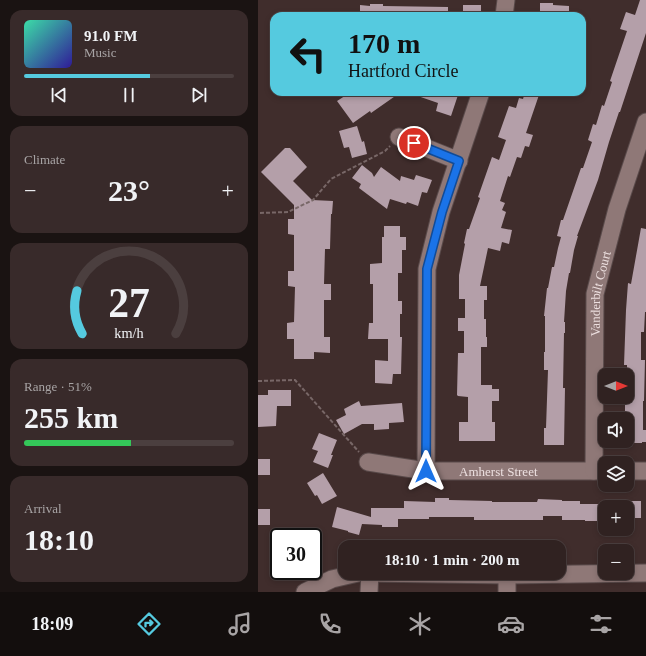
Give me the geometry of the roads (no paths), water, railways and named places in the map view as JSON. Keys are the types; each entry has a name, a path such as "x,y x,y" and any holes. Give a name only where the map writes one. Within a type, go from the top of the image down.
{"street":[{"path":"504,12 506,0"},
{"path":"426,471 427,269 442,212 480,96"},
{"name":"Vanderbilt Court","path":"600,456 595,294 617,209 646,122"},
{"path":"399,137 459,161"},
{"name":"Amherst Street","path":"368,462 426,471 598,471"},
{"path":"634,471 646,471"},
{"path":"566,574 646,573"},
{"path":"305,592 338,578"},
{"path":"369,580 369,592"},
{"path":"507,580 507,592"}]}
